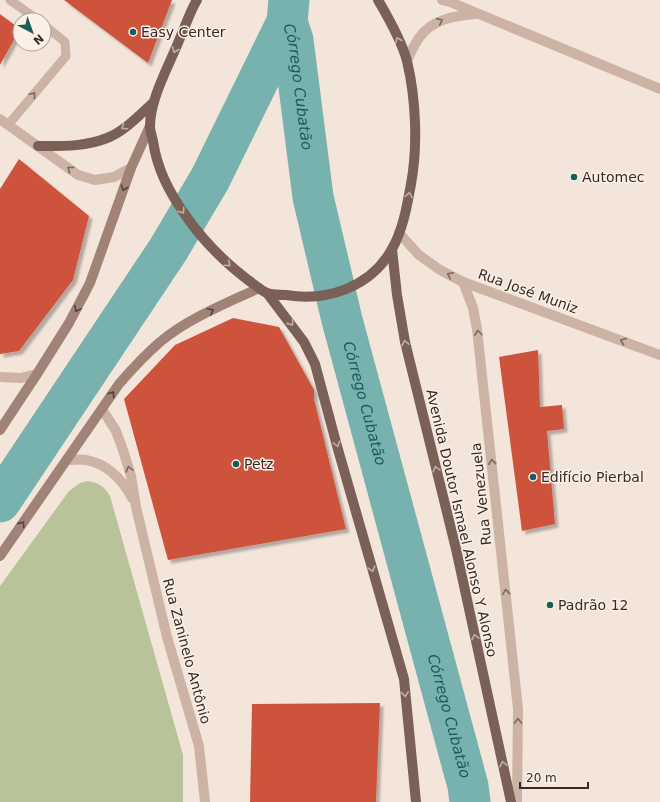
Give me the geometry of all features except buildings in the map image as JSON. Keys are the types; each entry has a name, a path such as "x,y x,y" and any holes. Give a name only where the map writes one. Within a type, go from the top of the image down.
{"main road":[{"path":"196,0 154,102 150,126 157,165 165,184 201,237 231,267 263,290 304,342 316,364 404,679 416,802"},
{"path":"263,290 294,297 315,297 329,295 354,286 371,276 381,265 392,249 399,233 413,170 415,132 413,100 407,60 391,23 378,0"},
{"path":"38,146 80,145 107,138 129,124 154,102"},
{"name":"Avenida Doutor Ismael Alonso Y Alonso","path":"392,249 397,295 405,342 456,549 511,802"}],"street":[{"path":"442,0 660,89"},
{"path":"407,60 419,37 438,21 455,16 477,14"},
{"path":"4,122 78,175 95,180 114,177 131,168"},
{"path":"0,430 69,323 90,283 131,168 150,126"},
{"name":"Rua José Muniz","path":"399,233 424,259 440,270 463,282 660,355"},
{"name":"Rua Venezuela","path":"463,282 473,308 477,329 518,709 517,802"},
{"path":"0,556 119,384 138,362 161,342 193,320 263,290"},
{"path":"0,377 21,378 37,374"},
{"name":"Rua Zaninelo Antônio","path":"102,408 116,431 131,476 136,508 167,637 199,746 205,802"},
{"name":"Rua Zaninelo Antônio","path":"67,460 85,460 102,465 117,475 127,489 136,508"}],"lane":[{"path":"10,0 27,12"},
{"path":"4,122 66,56 65,42 52,31"}],"green space":[{"path":"87,481 95,482 106,490 110,496 183,755 183,802 0,802 0,586 69,491 80,483"}],"waterway":[{"name":"Córrego Cubatão","path":"289,0 287,22 293,40 313,197 342,320 468,786 470,802"},
{"path":"0,502 168,250 210,179 287,22"}],"place":[{"name":"Easy Center","path":"133,32"},
{"name":"Automec","path":"574,177"},
{"name":"Petz","path":"236,464"},
{"name":"Edifício Pierbal","path":"533,477"},
{"name":"Padrão 12","path":"550,605"}]}
